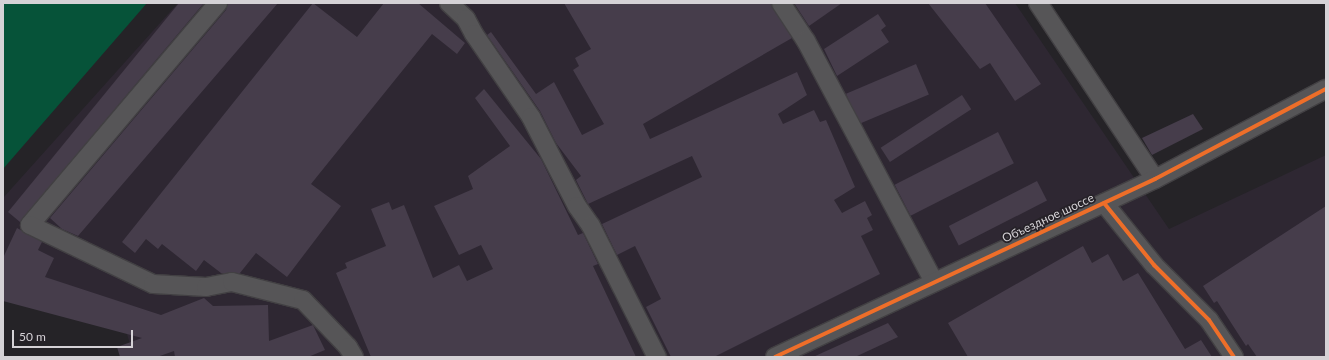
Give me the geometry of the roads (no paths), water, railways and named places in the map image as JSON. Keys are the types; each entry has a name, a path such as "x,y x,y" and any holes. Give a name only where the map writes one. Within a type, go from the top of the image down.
{"street":[{"path":"218,3 30,225 153,284 206,286 232,282 303,300 348,347 354,357"},
{"path":"449,3 466,19 474,34 531,117 577,206 591,226 657,357"},
{"path":"781,3 806,41 934,282"},
{"path":"1038,3 1155,179"},
{"name":"Объездное шоссе","path":"775,357 1155,179 1326,89"},
{"path":"1104,203 1154,265 1209,320 1234,357"}]}
